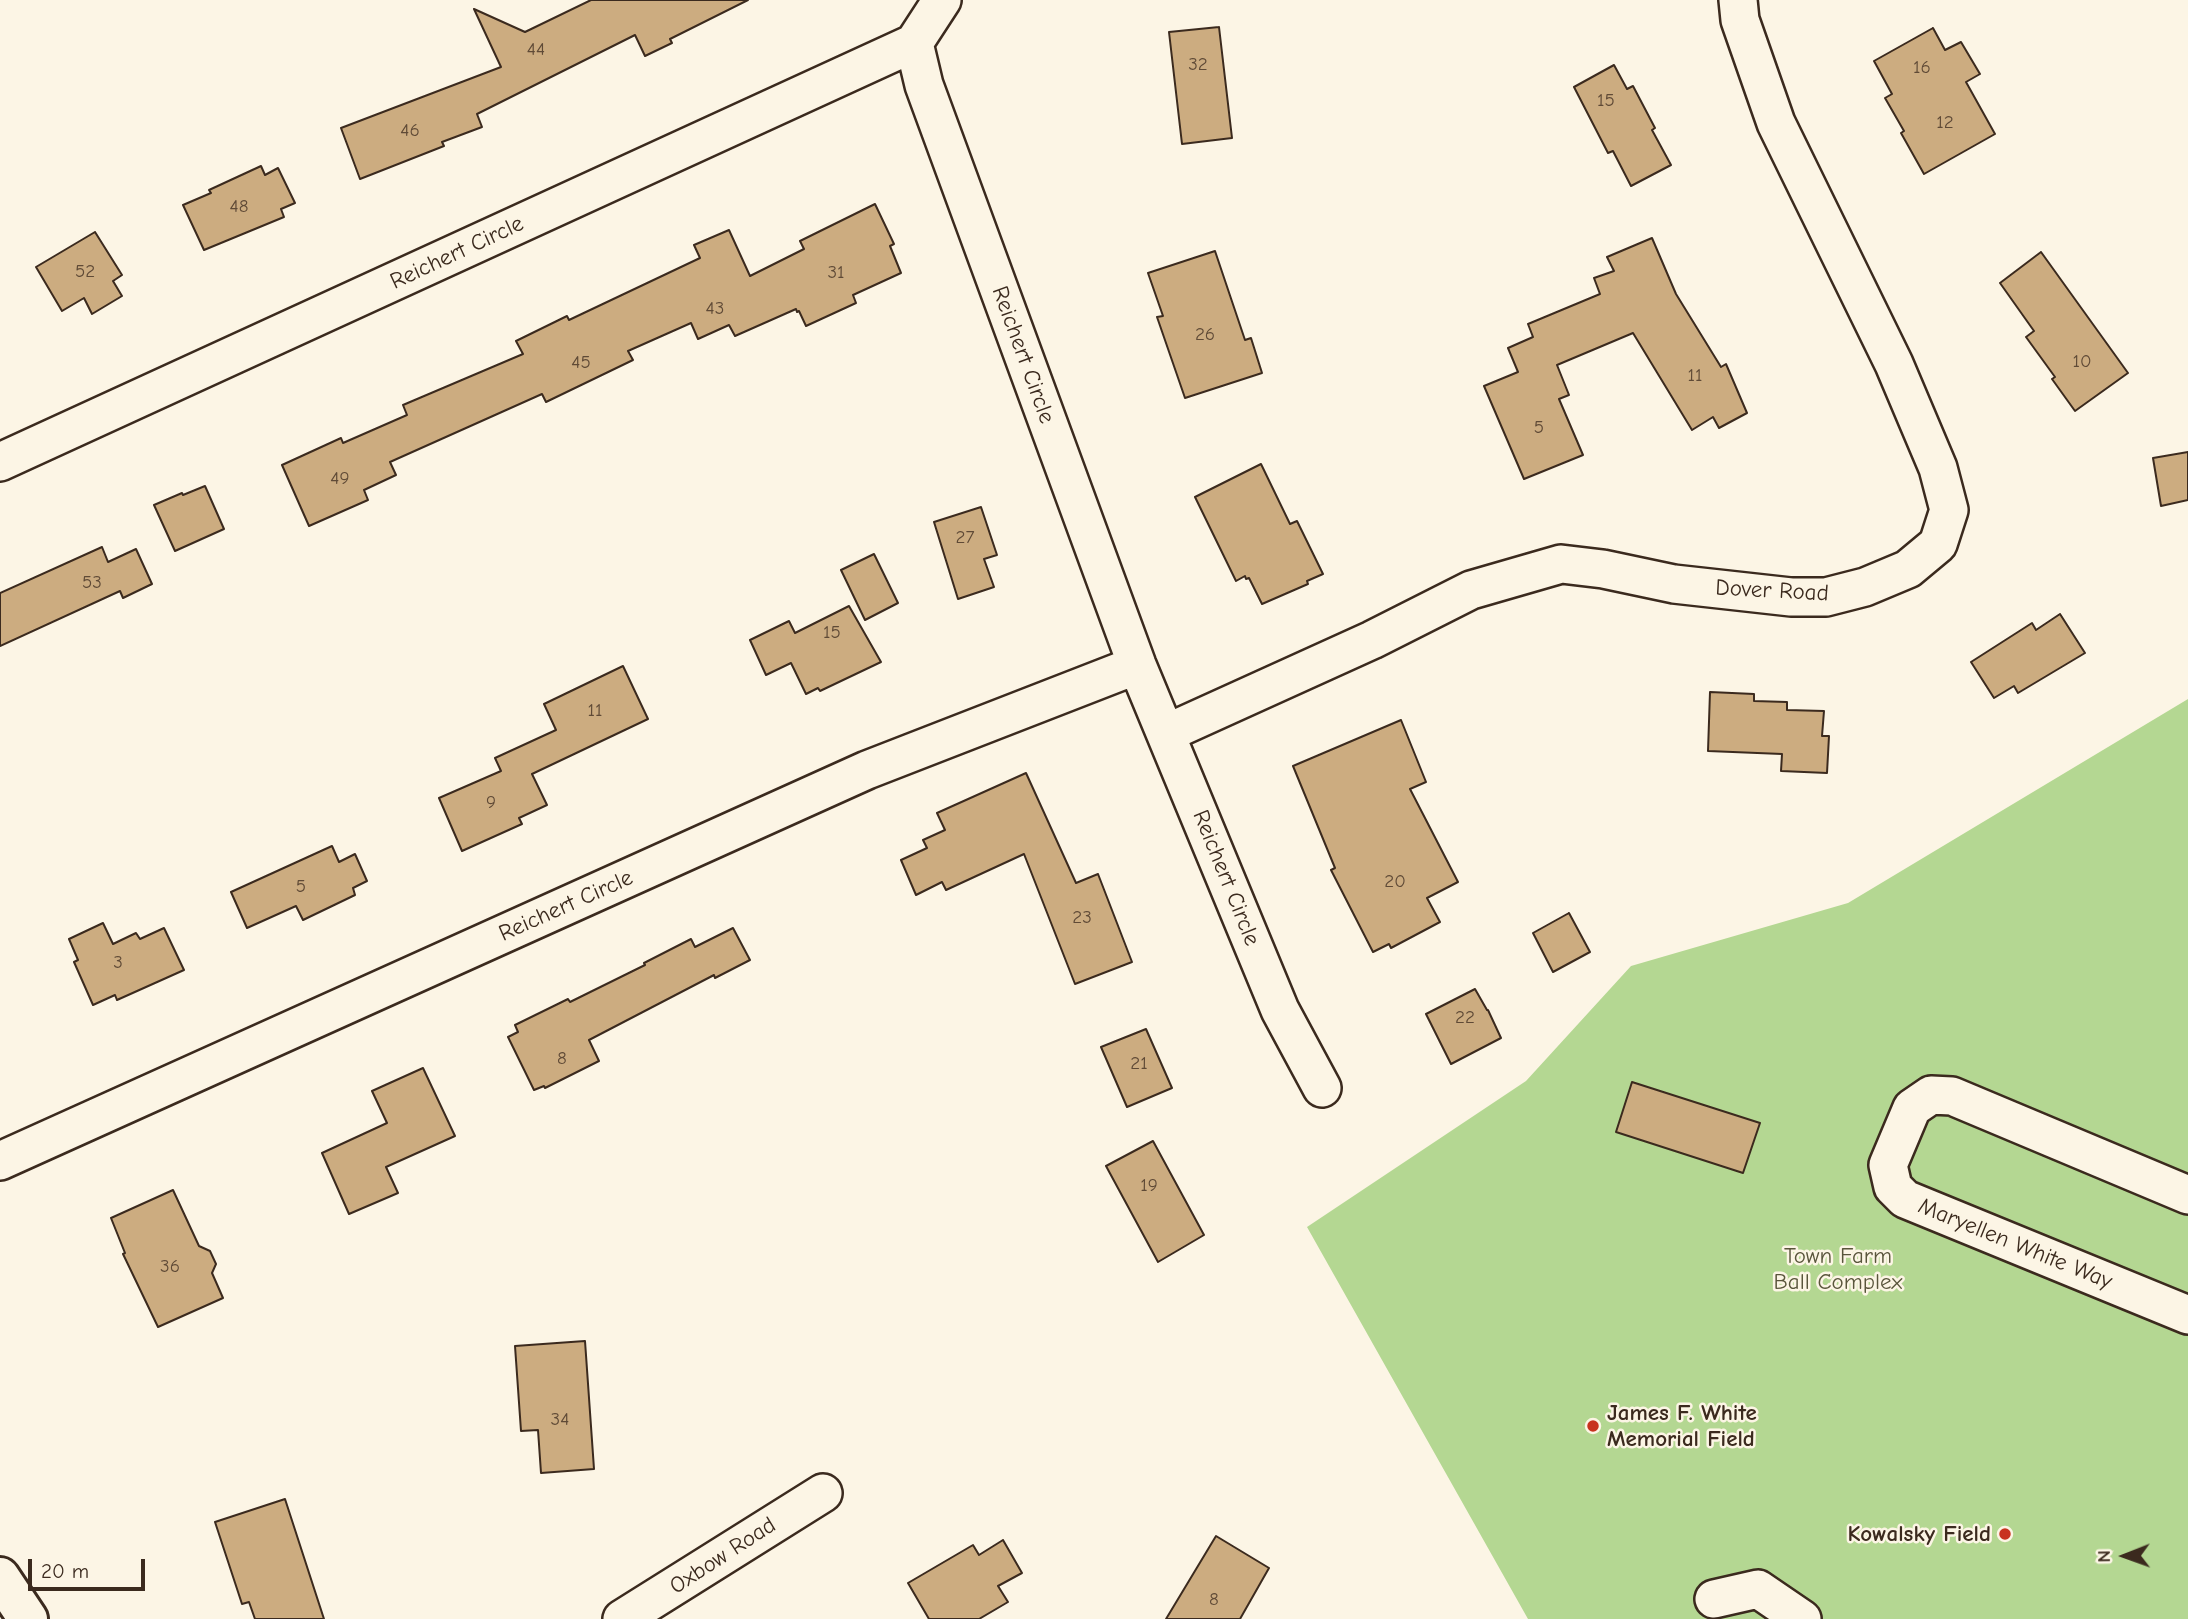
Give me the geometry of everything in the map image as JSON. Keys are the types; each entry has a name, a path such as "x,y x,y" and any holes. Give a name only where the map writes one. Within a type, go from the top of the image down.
{"main road":[{"path":"0,1577 28,1619"}],"street":[{"path":"914,43 942,0"},
{"name":"Dover Road","path":"1167,733 1372,640 1471,590 1561,564 1603,569 1674,584 1791,597 1826,597 1865,587 1908,569 1938,544 1949,510 1938,468 1894,363 1776,123 1740,20 1738,0"},
{"name":"Reichert Circle","path":"0,462 914,43 924,85 1137,665 1280,1010 1322,1088"},
{"name":"Reichert Circle","path":"0,1161 867,770 1137,665"},
{"name":"Maryellen White Way","path":"2188,1195 1952,1096 1931,1095 1912,1108 1888,1165 1893,1187 1905,1199 2188,1313"},
{"name":"Oxbow Road","path":"622,1619 822,1493"},
{"path":"1714,1599 1758,1589 1802,1619"}],"green space":[{"name":"Town Farm Ball Complex","path":"2188,699 2188,1619 1528,1619 1307,1227 1526,1081 1631,966 1848,903"}],"building":[{"path":"591,0 748,0 670,39 672,43 645,56 635,35 477,114 482,127 442,142 444,146 360,179 341,128 501,67 474,9 525,32"},
{"path":"1219,27 1232,138 1182,144 1169,32"},
{"path":"1933,28 1945,50 1961,42 1980,74 1966,82 1995,134 1924,174 1885,98 1892,94 1874,61"},
{"path":"1614,65 1627,89 1633,86 1671,165 1631,186 1613,151 1608,153 1574,87"},
{"path":"261,166 265,175 278,168 295,203 281,209 284,217 204,250 183,205"},
{"path":"875,204 894,244 890,246 901,273 853,295 856,303 806,326 796,309 735,336 729,325 698,339 691,323 628,351 633,360 546,402 542,394 390,462 396,475 364,490 368,500 309,526 282,465 341,438 343,443 407,415 403,405 523,354 516,341 567,316 569,320 700,258 694,245 729,230 750,276 804,249 800,241"},
{"path":"95,232 122,275 113,281 122,296 92,314 84,298 62,311 36,267"},
{"path":"1652,238 1676,294 1721,367 1726,364 1747,413 1719,428 1713,417 1692,430 1633,333 1557,365 1569,395 1559,399 1583,455 1524,479 1484,386 1518,372 1508,348 1533,337 1528,324 1600,294 1594,278 1614,271 1607,257"},
{"path":"1215,251 1245,340 1251,338 1262,373 1185,398 1157,317 1163,316 1148,273"},
{"path":"2041,252 2128,373 2075,411 2026,337 2034,331 2000,283"},
{"path":"2188,452 2188,500 2161,506 2153,458"},
{"path":"1261,464 1290,524 1297,521 1323,574 1307,581 1308,584 1262,604 1249,578 1246,579 1245,576 1236,581 1195,497"},
{"path":"205,486 224,529 175,551 154,505"},
{"path":"981,507 997,555 984,559 994,587 958,599 934,522"},
{"path":"102,547 108,562 136,549 152,584 123,598 120,591 0,646 0,593"},
{"path":"874,554 898,603 865,620 841,570"},
{"path":"849,606 881,662 820,691 818,688 806,694 791,663 766,675 750,640 789,621 795,633"},
{"path":"2060,614 2085,653 2018,693 2014,686 1994,698 1971,662 2032,623 2036,630"},
{"path":"623,666 648,719 532,774 547,805 519,818 522,824 462,851 439,798 501,771 495,758 556,730 544,704"},
{"path":"1710,692 1754,694 1754,701 1787,702 1787,710 1824,711 1822,736 1829,736 1827,773 1781,771 1782,754 1708,751"},
{"path":"1401,720 1426,782 1410,789 1458,882 1427,898 1440,922 1391,948 1389,944 1373,952 1331,870 1335,868 1293,766"},
{"path":"1026,773 1076,883 1098,874 1132,962 1075,984 1024,854 946,890 942,882 916,895 901,860 927,848 923,840 945,830 937,813"},
{"path":"332,846 339,862 355,854 367,881 353,888 355,895 303,920 296,906 247,928 231,892"},
{"path":"1569,913 1590,952 1553,972 1533,933"},
{"path":"103,923 113,944 136,933 140,939 164,928 184,970 117,1000 115,995 93,1005 74,962 78,960 69,939"},
{"path":"733,928 750,960 715,978 714,975 589,1040 599,1061 545,1088 544,1086 534,1090 508,1037 518,1032 515,1025 568,999 570,1002 691,939 695,947"},
{"path":"1475,989 1501,1038 1451,1064 1426,1014"},
{"path":"1146,1029 1172,1088 1127,1107 1101,1047"},
{"path":"423,1068 455,1136 386,1167 398,1193 349,1214 322,1153 387,1123 372,1091"},
{"path":"1632,1082 1760,1123 1743,1173 1616,1132"},
{"path":"1153,1141 1204,1235 1158,1262 1106,1166"},
{"path":"173,1190 199,1246 210,1251 216,1264 212,1273 223,1298 158,1327 123,1254 125,1253 111,1218"},
{"path":"585,1341 594,1469 541,1473 538,1430 521,1431 515,1346"},
{"path":"285,1499 324,1619 255,1619 249,1602 242,1604 215,1522"},
{"path":"1216,1536 1269,1568 1240,1619 1166,1619"},
{"path":"1003,1540 1022,1573 998,1586 1008,1602 979,1619 929,1619 908,1583 973,1545 979,1555"}],"place":[{"name":"James F. White Memorial Field","path":"1593,1426"},
{"name":"Kowalsky Field","path":"2005,1534"}]}
